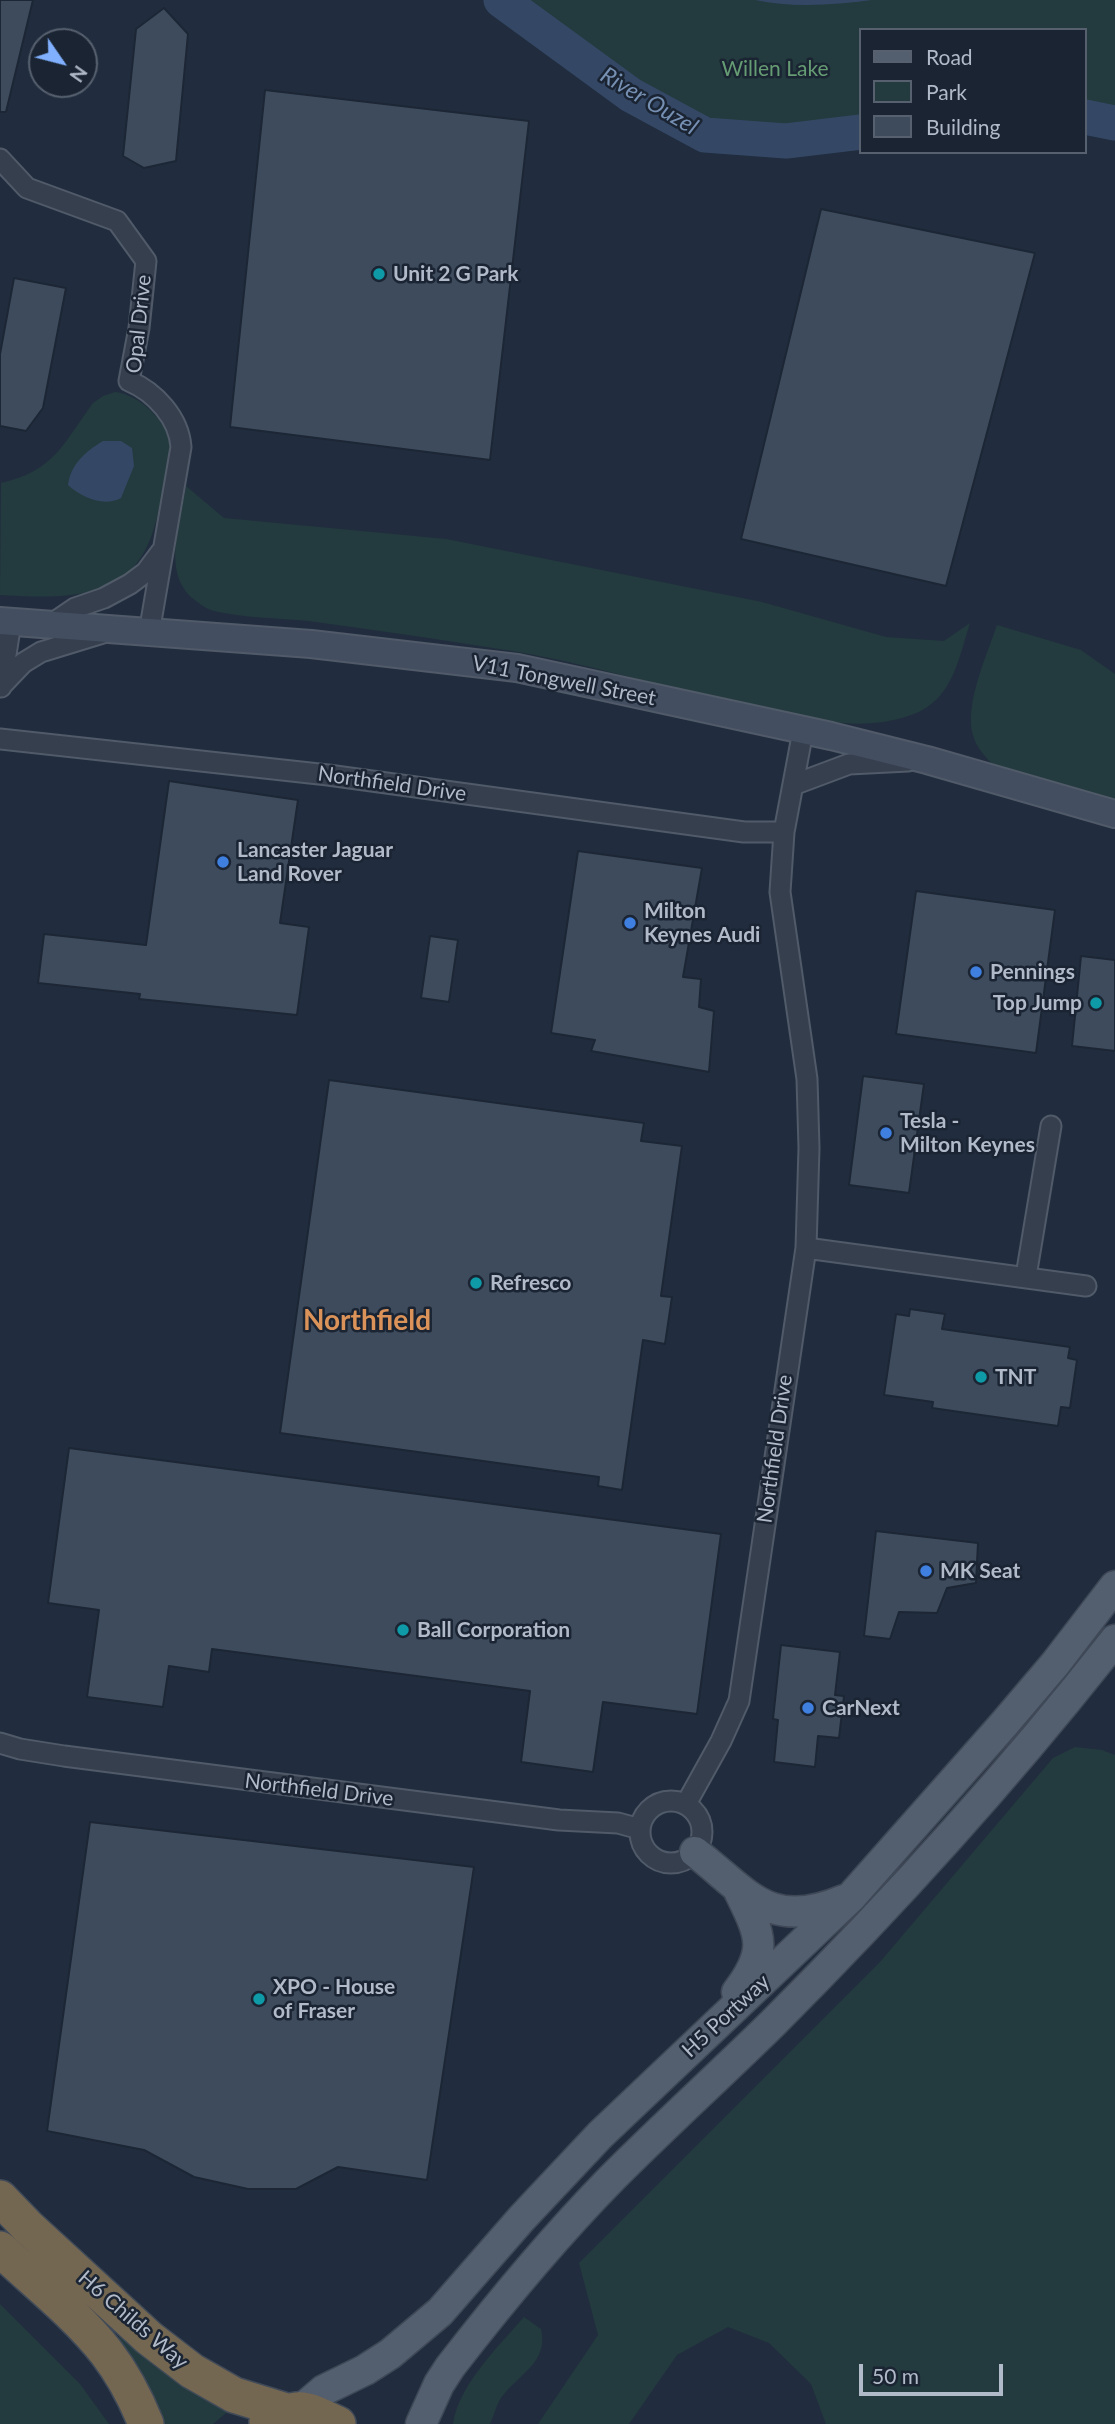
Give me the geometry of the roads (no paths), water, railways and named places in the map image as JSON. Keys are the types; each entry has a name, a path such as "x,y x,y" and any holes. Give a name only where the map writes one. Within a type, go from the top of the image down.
{"highway":[{"name":"H6 Childs Way","path":"0,2198 149,2338 192,2371 234,2395 284,2414 338,2424"},
{"name":"H6 Childs Way","path":"0,2249 106,2352 124,2378 146,2424"}],"main road":[{"name":"H5 Portway","path":"284,2414 365,2370 430,2322 558,2178 851,1898 1004,1724 1115,1586"},
{"name":"H5 Portway","path":"421,2424 450,2367 542,2253 611,2179 771,2024 898,1894 1008,1770 1115,1640"},
{"path":"695,1852 739,1891 779,1911 824,1909 851,1898"},
{"path":"701,2039 758,1962 759,1940 739,1891"}],"street":[{"name":"Opal Drive","path":"0,159 27,188 117,221 146,261 139,328 129,381 152,395 170,417 180,435 180,461 149,633"},
{"path":"50,625 75,608 104,598 130,584 146,572 164,546"},
{"path":"1,689 6,621"},
{"name":"V11 Tongwell Street","path":"6,621 311,644 517,668 927,760 1115,814"},
{"path":"1,689 23,663 41,652 116,629"},
{"name":"Northfield Drive","path":"686,1804 721,1741 739,1700 806,1248 809,1192 807,1079 780,892 784,832 803,731"},
{"name":"Northfield Drive","path":"0,739 328,775 744,832 784,832"},
{"path":"793,785 849,764 927,760"},
{"path":"1026,1276 1051,1126"},
{"path":"806,1248 1086,1286"},
{"name":"Northfield Drive","path":"0,1743 64,1756 257,1782 559,1820 618,1823 640,1829"},
{"path":"676,1801 686,1804 698,1817 701,1826 700,1844 695,1852 678,1862 667,1863 658,1860 644,1847 640,1829 648,1811 656,1804 676,1801"}],"water":[{"path":"755,0 872,0 813,5"},
{"path":"103,441 121,441 132,448 134,466 121,498 108,502 86,497 68,485 72,471 80,459"}],"waterway":[{"name":"River Ouzel","path":"501,0 631,95 705,135 786,141 860,132"},
{"name":"River Ouzel","path":"1087,117 1115,123"}],"place":[{"name":"Unit 2 G Park","path":"379,274"},
{"name":"Lancaster Jaguar Land Rover","path":"223,862"},
{"name":"Milton Keynes Audi","path":"630,923"},
{"name":"Pennings","path":"976,972"},
{"name":"Top Jump","path":"1096,1003"},
{"name":"Tesla - Milton Keynes","path":"886,1133"},
{"name":"Refresco","path":"476,1283"},
{"name":"TNT","path":"981,1377"},
{"name":"MK Seat","path":"926,1571"},
{"name":"Ball Corporation","path":"403,1630"},
{"name":"CarNext","path":"808,1708"},
{"name":"XPO - House of Fraser","path":"259,1999"}],"district":[{"name":"Northfield","path":"367,1321"}],"park label":[{"name":"Willen Lake","path":"775,69"}]}
